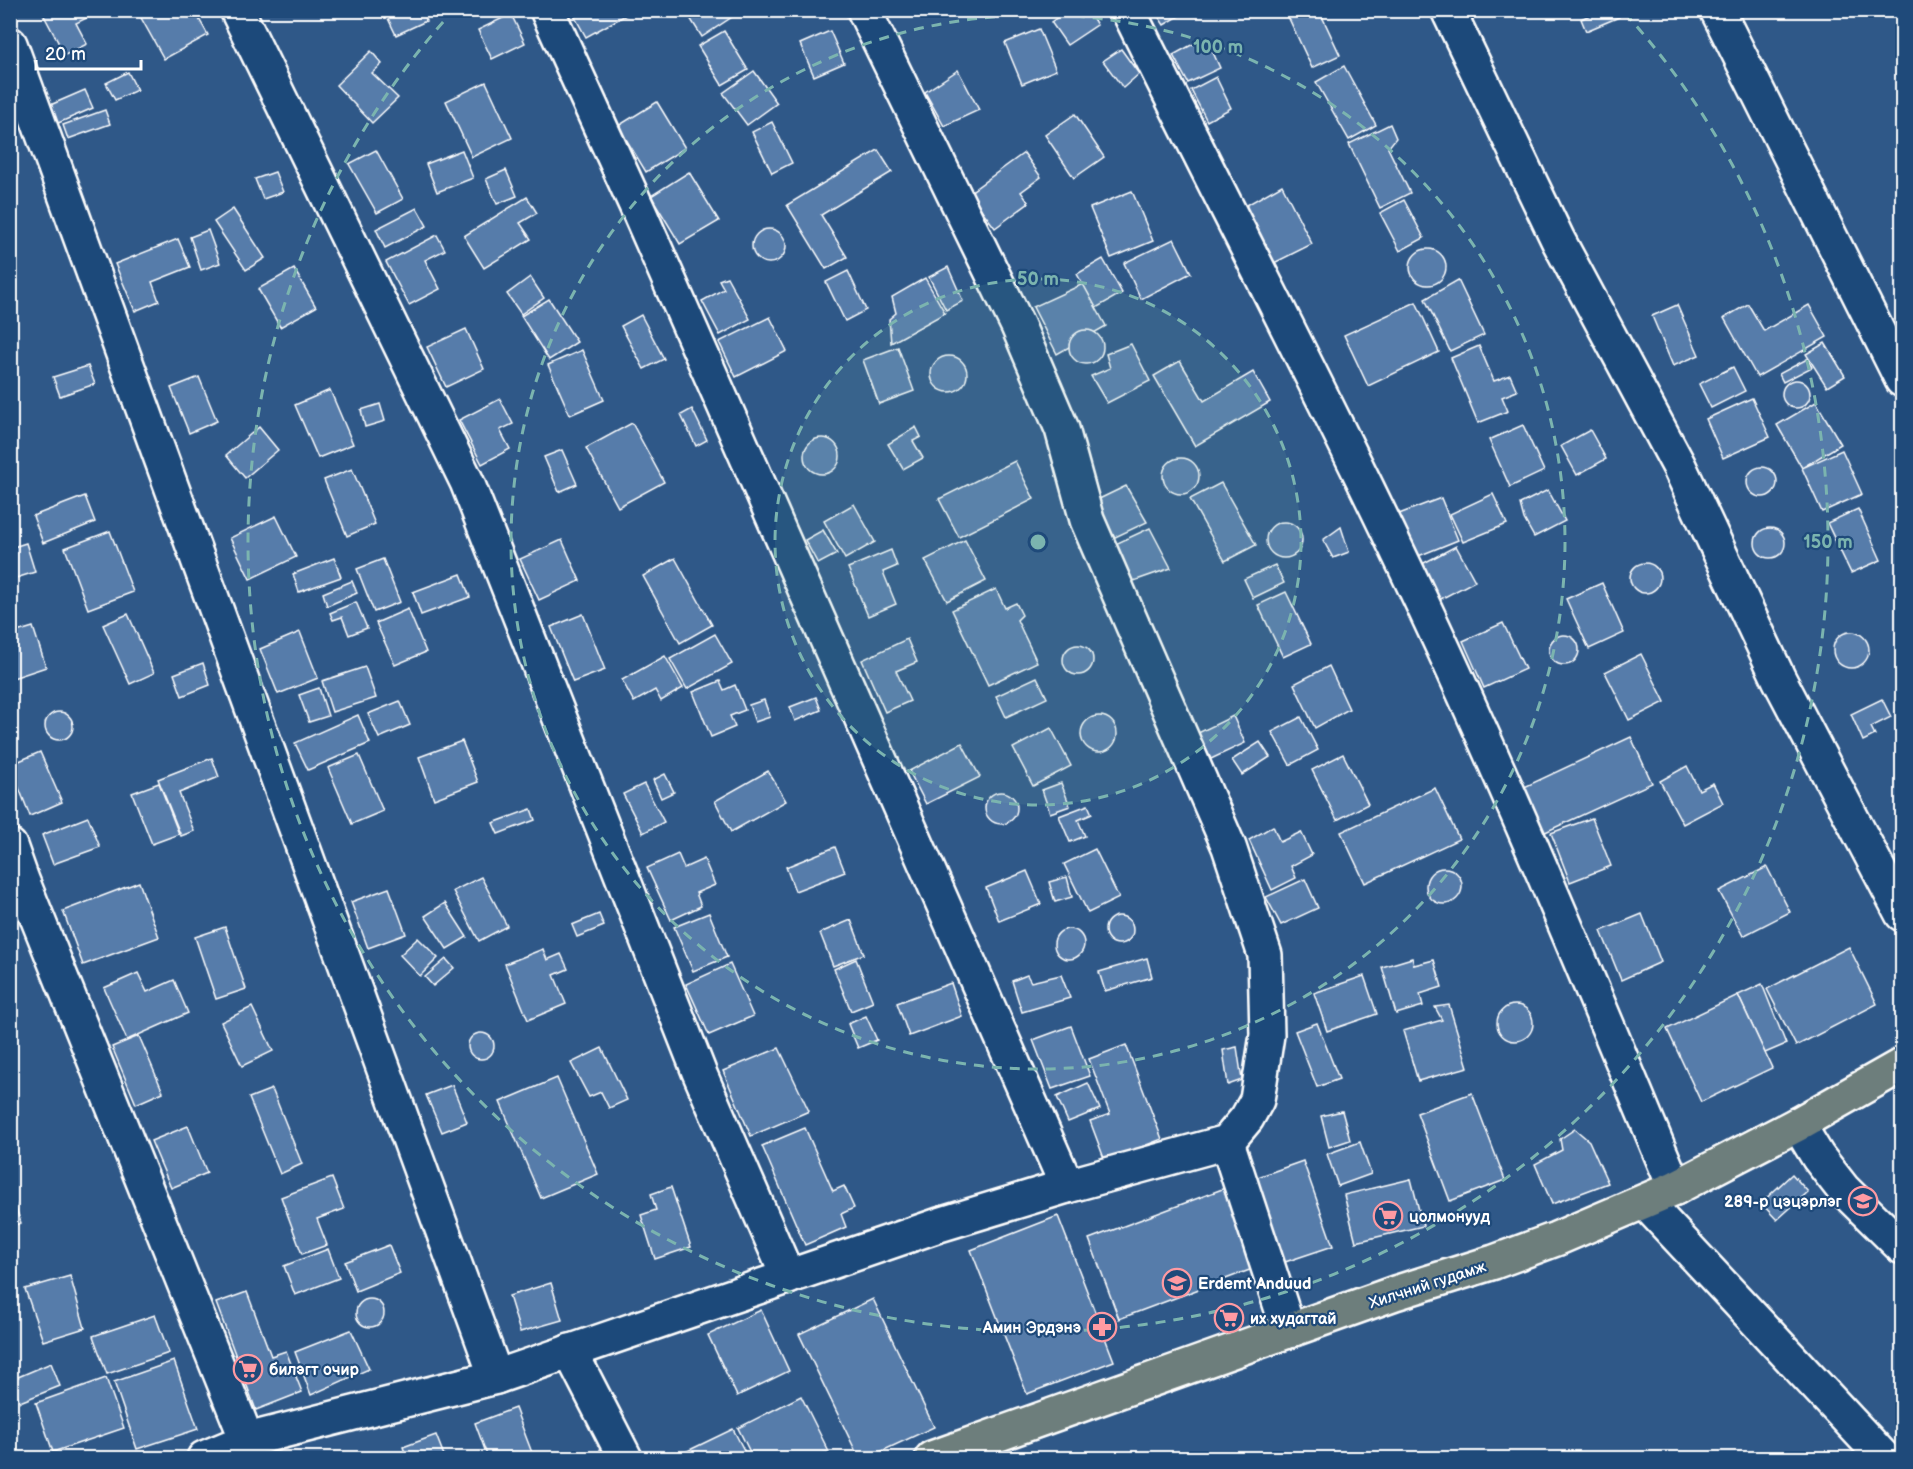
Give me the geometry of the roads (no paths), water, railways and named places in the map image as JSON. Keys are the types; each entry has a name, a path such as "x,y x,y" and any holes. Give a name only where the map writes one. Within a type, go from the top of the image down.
{"main road":[{"name":"Хилчний гудамж","path":"932,1458 1395,1293 1515,1255 1675,1188 1798,1124 1902,1065"}],"street":[{"path":"237,10 467,482 695,1061 788,1277"},
{"path":"547,10 640,214 1067,1186"},
{"path":"204,1458 247,1440 496,1377 939,1225 1067,1186 1227,1142 1247,1118 1257,1100 1268,1035 1265,955 1229,847 1087,520 1062,429 1018,326 864,10"},
{"path":"1128,10 1239,228 1455,672 1582,964 1675,1188"},
{"path":"1448,10 1558,240 1679,466 1779,679 1902,914"},
{"path":"1717,10 1902,380"},
{"path":"10,44 496,1377"},
{"path":"10,846 247,1440"},
{"path":"1798,1124 1818,1157 1843,1189 1902,1247"},
{"path":"1227,1142 1289,1331"},
{"path":"1645,1202 1884,1458"},
{"path":"570,1352 625,1458"}],"place":[{"name":"289-р цэцэрлэг","path":"1863,1201"},
{"name":"цолмонууд","path":"1388,1216"},
{"name":"Erdemt Anduud","path":"1177,1283"},
{"name":"их худагтай","path":"1229,1318"},
{"name":"Амин Эрдэнэ","path":"1102,1327"},
{"name":"билэгт очир","path":"248,1369"}]}
